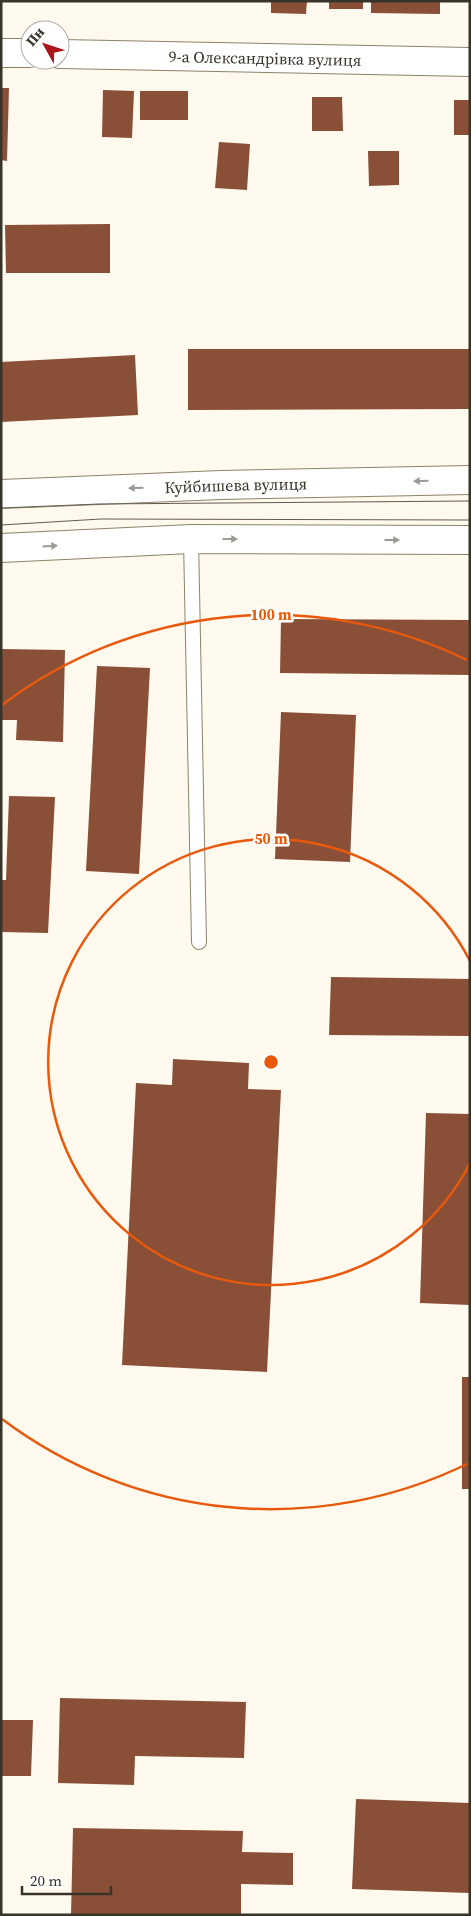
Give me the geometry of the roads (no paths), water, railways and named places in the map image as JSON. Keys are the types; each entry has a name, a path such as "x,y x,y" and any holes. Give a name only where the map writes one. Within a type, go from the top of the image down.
{"main road":[{"path":"1,53 20,53"},
{"name":"9-а Олександрівка вулиця","path":"70,54 470,62"},
{"name":"Куйбишева вулиця","path":"1,494 221,485 470,480"},
{"path":"1,548 191,539 470,540"}],"lane":[{"path":"191,539 198,942"}],"tram line":[{"path":"1,508 99,504 470,501"},
{"path":"1,525 101,519 470,520"}]}
